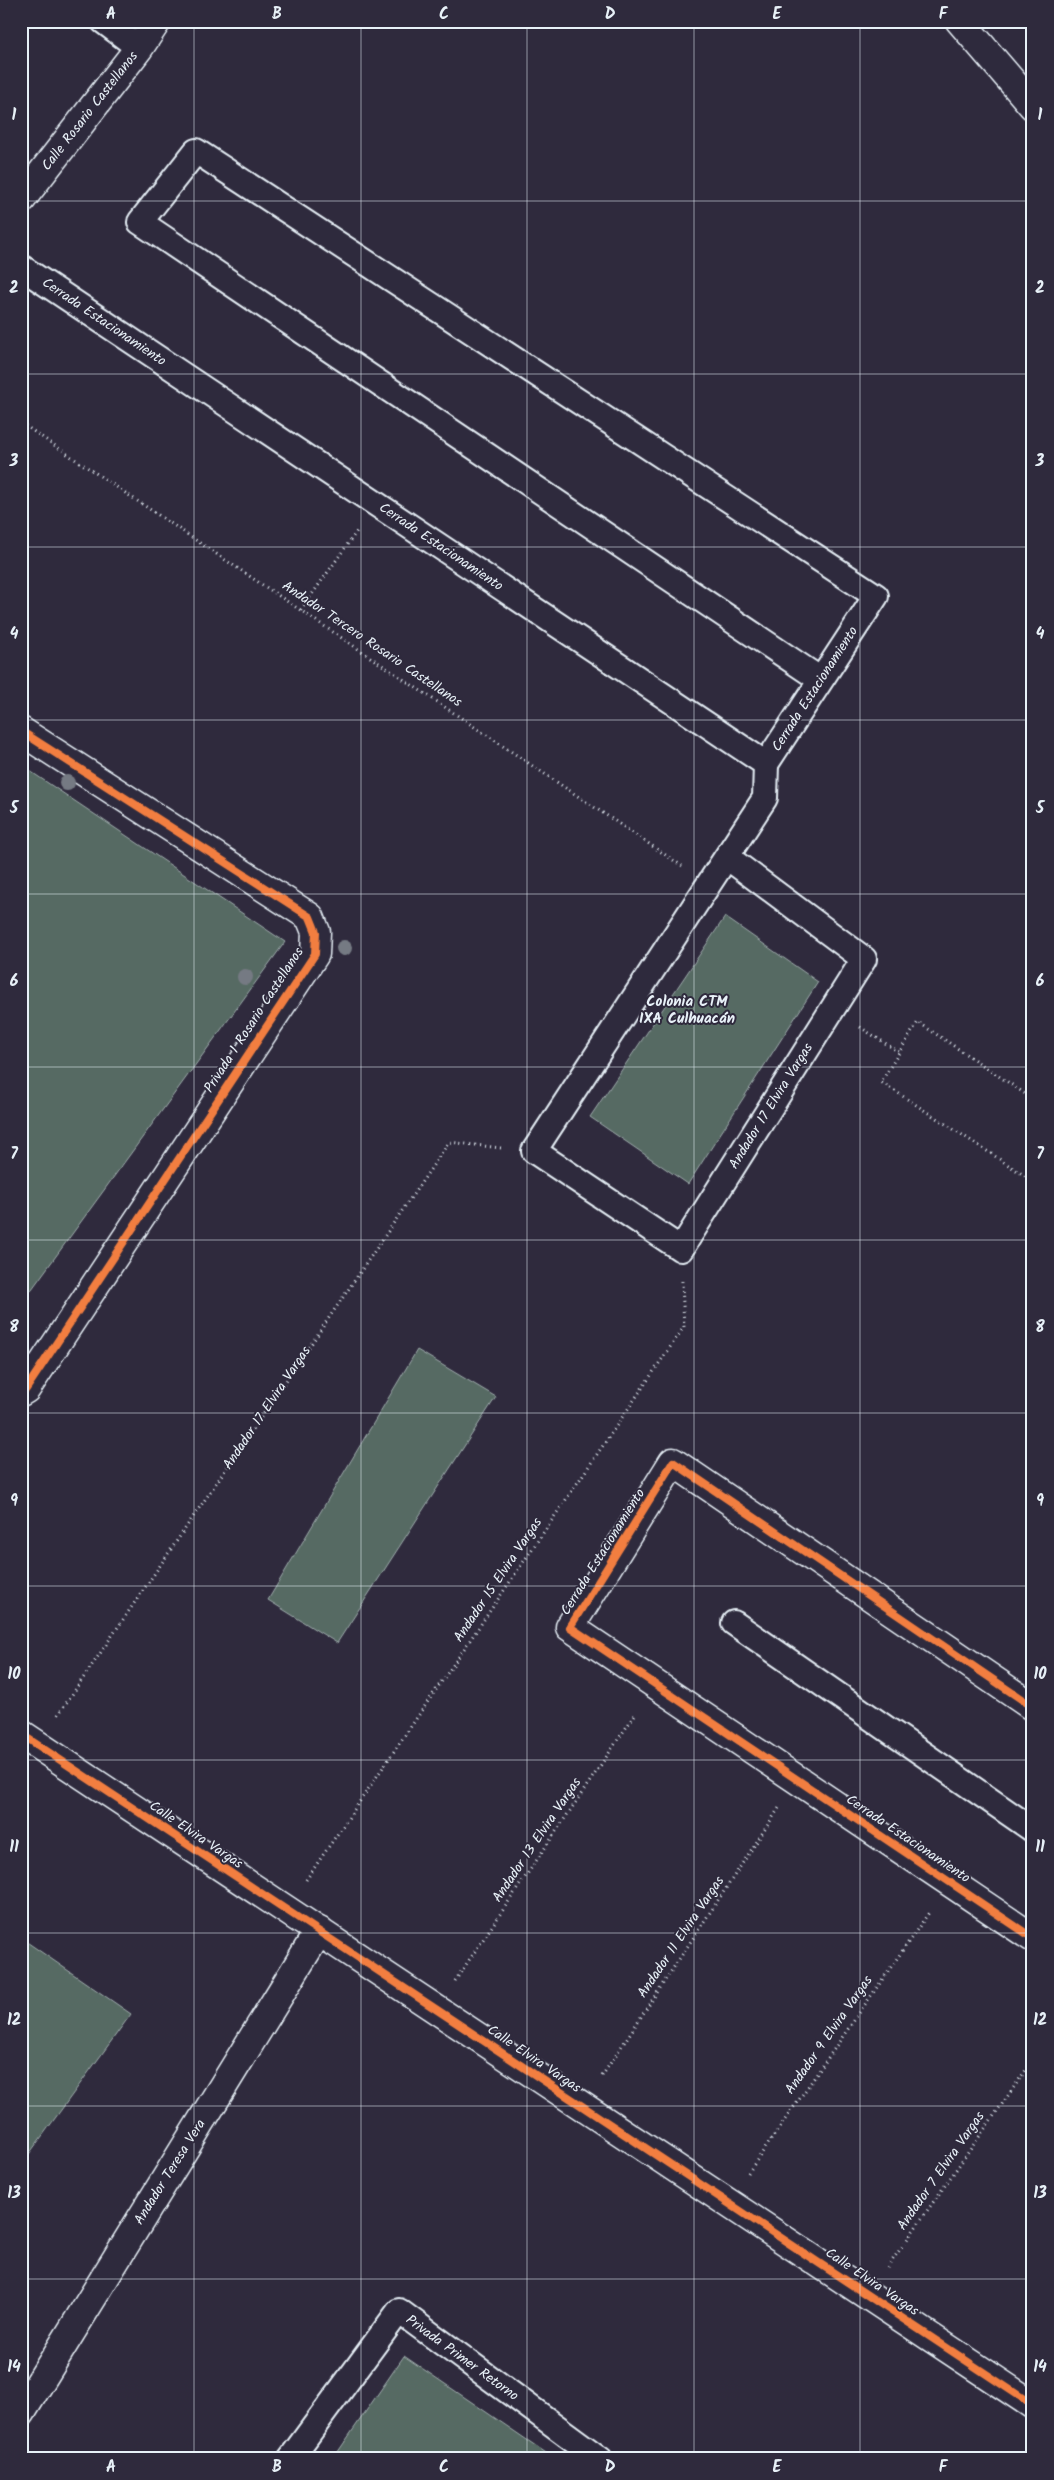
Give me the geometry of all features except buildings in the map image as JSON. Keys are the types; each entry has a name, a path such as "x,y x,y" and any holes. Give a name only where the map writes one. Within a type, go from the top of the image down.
{"street":[{"name":"Calle Rosario Castellanos","path":"21,200 139,48 157,21"},
{"path":"960,21 1033,106"},
{"name":"Privada 1 Rosario Castellanos","path":"21,731 310,917 316,932 315,954 26,1389 21,1392"},
{"name":"Cerrada Estacionamiento","path":"1033,1707 673,1462 570,1627 1033,1938"},
{"name":"Calle Elvira Vargas","path":"29,1739 1033,2404"},
{"name":"Andador Teresa Vera","path":"21,2413 319,1931"}],"lane":[{"path":"103,21 139,48"},
{"name":"Cerrada Estacionamiento","path":"21,267 766,764 821,680 876,596 196,151 140,222 821,680"},
{"path":"680,1249 534,1152 765,798 766,764"},
{"name":"Andador 17 Elvira Vargas","path":"680,1249 864,959 727,856"},
{"path":"734,1623 1033,1830"},
{"name":"Privada Primer Retorno","path":"290,2459 399,2311 600,2459"}],"path":[{"path":"300,610 376,504"},
{"path":"832,1010 900,1052"},
{"path":"1033,1099 918,1022 880,1082 1033,1182"}],"green space":[{"path":"21,765 285,942 21,1304"},
{"path":"725,917 818,982 688,1184 590,1117"},
{"path":"417,1350 496,1397 337,1643 268,1600"},
{"path":"21,1938 131,2014 21,2165"},
{"path":"404,2356 555,2459 333,2459"}],"cycle path":[{"path":"21,731 310,917 316,932 315,954 26,1389 21,1392"},
{"path":"1033,1707 673,1462 570,1627 1033,1938"},
{"path":"21,1734 1033,2405"}],"district":[{"name":"Colonia CTM IXA Culhuacán","path":"687,1010"}]}
